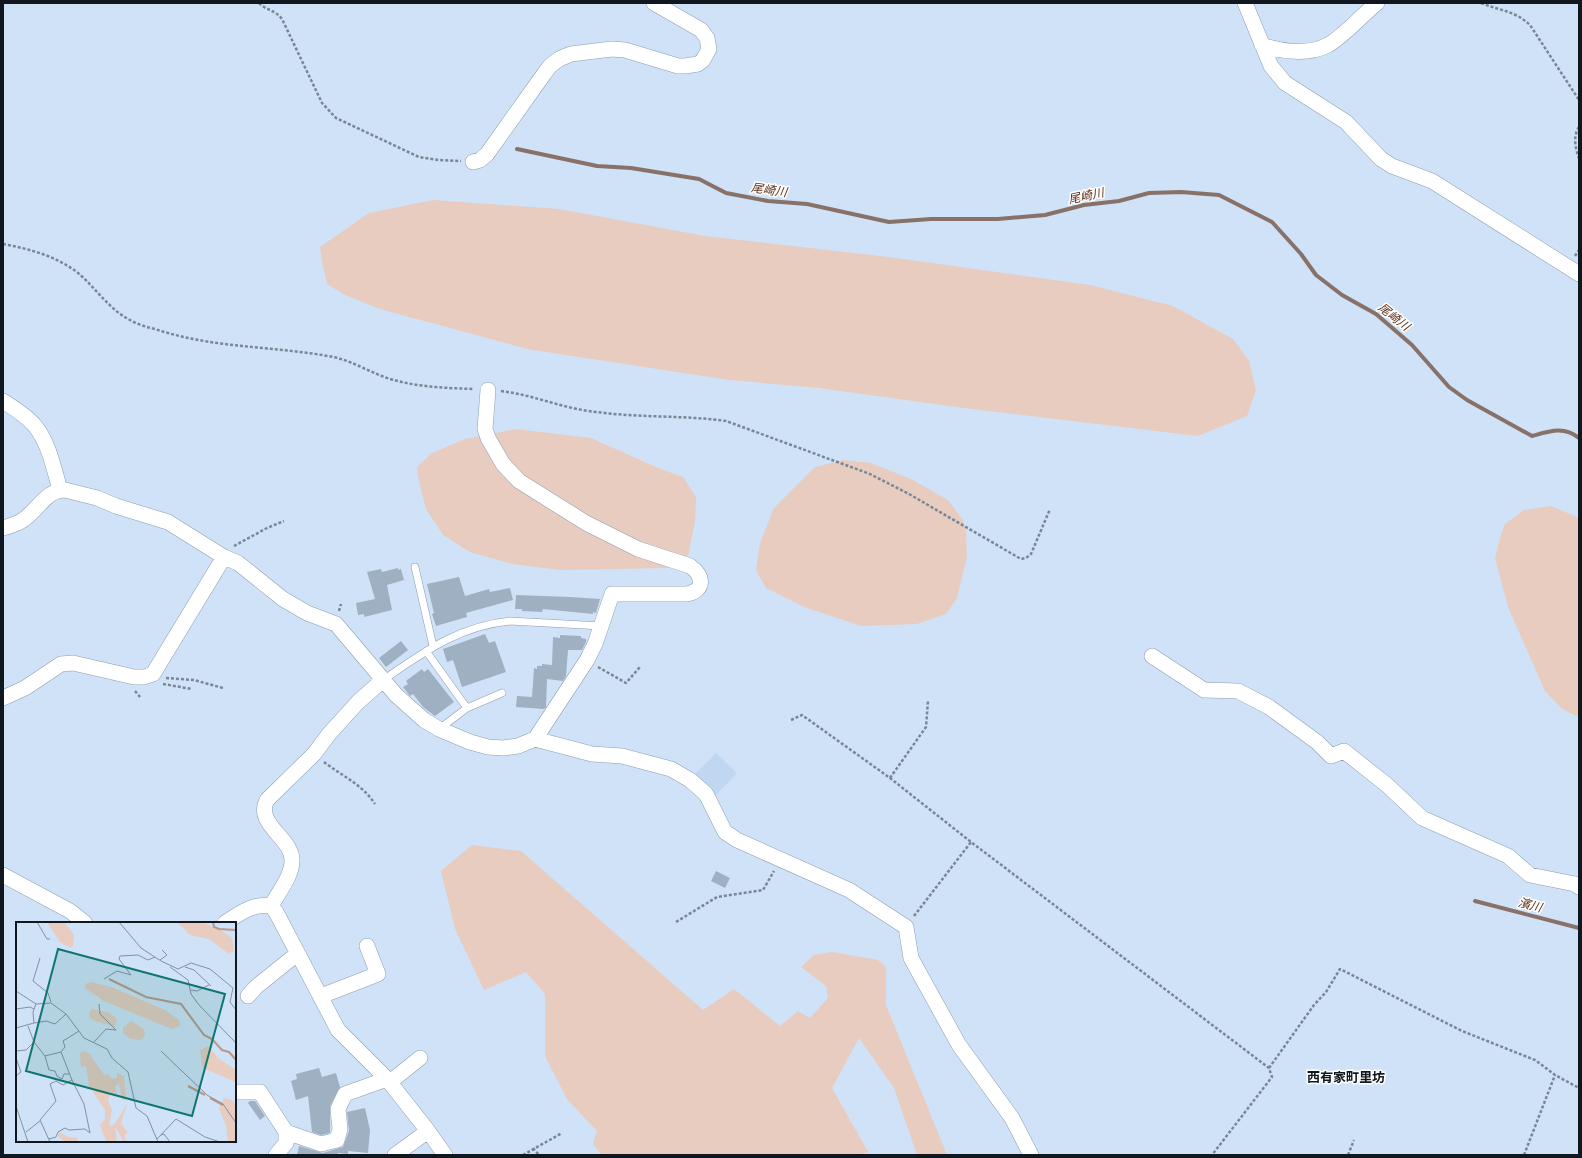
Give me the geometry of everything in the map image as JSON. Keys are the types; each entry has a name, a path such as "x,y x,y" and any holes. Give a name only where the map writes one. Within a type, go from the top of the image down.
{"street":[{"path":"473,162 480,160 487,154 550,66 571,54 612,49 625,50 678,66 692,65 703,60 709,49 705,33 654,3"},
{"path":"1245,3 1271,66 1285,83 1346,122 1381,158 1392,166 1432,181 1579,274"},
{"path":"1262,45 1275,50 1288,51 1306,50 1326,45 1377,3"},
{"path":"3,528 23,520 50,494 60,490 97,498 116,506 168,522 224,557 238,563 283,599 307,613 336,624 383,680 402,700 424,720 438,729 470,742 488,747 503,748 518,746 535,739 587,660 602,626 612,594 687,594 695,592 700,585 699,575 690,566 638,549 586,523 519,481 503,464 488,438 486,429 488,390"},
{"path":"3,401 16,409 35,426 48,450 60,490"},
{"path":"3,698 25,688 61,664 72,663 134,677 148,675 224,557"},
{"path":"1152,656 1204,690 1238,691 1269,707 1317,742 1331,756 1344,751 1387,785 1422,818 1508,856 1530,875 1575,884 1579,887"},
{"path":"271,906 291,870 292,856 290,849 266,818 264,805 267,800 314,754 329,734 358,702 383,680"},
{"path":"535,739 592,754 622,756 671,769 690,780 706,794 725,832 737,840 779,860 849,890 906,927 912,958 960,1044 1012,1118 1031,1155"},
{"path":"3,877 70,911 84,922"},
{"path":"227,922 248,908 264,905 271,906"},
{"path":"271,906 321,996 338,1030 388,1080 428,1131 444,1155"},
{"path":"321,996 378,974 368,946"},
{"path":"248,996 256,987 297,954"},
{"path":"286,1132 321,1144 337,1140 340,1129 338,1109 345,1094 388,1080 420,1058"},
{"path":"236,1092 260,1092 286,1132 286,1143 276,1155"},
{"path":"395,1155 428,1131"}],"lane":[{"path":"415,567 433,646"},
{"path":"383,680 433,646 477,627 503,622 602,626"},
{"path":"426,651 467,708"},
{"path":"438,729 467,708 502,693"}],"path":[{"path":"259,3 276,12 282,19 322,104 336,118 419,157 438,160 473,162"},
{"path":"1481,3 1512,12 1522,17 1530,25 1579,100"},
{"path":"1579,127 1575,134 1579,158"},
{"path":"3,244 33,250 56,260 78,274 114,311 132,322 173,335 214,344 329,356 350,362 404,383 523,394 576,409 598,413 701,417 726,421 870,474 909,494 1021,558 1026,558 1031,554 1050,509"},
{"path":"224,557 232,548 267,528 284,521"},
{"path":"587,660 626,683 640,667"},
{"path":"148,675 160,678 194,680 223,688"},
{"path":"148,675 165,684 192,689"},
{"path":"890,778 926,727 928,701"},
{"path":"791,720 802,715 890,778 971,842 1269,1068 1272,1077 1212,1155"},
{"path":"314,754 359,785 369,794 375,804"},
{"path":"906,927 971,842"},
{"path":"676,922 717,897 763,890 779,860"},
{"path":"1269,1068 1314,1005 1326,992 1340,969 1462,1031 1535,1060 1555,1075 1579,1088"},
{"path":"1524,1155 1555,1075"},
{"path":"523,1155 562,1133"},
{"path":"1348,1155 1354,1140"},
{"path":"533,1148 540,1155"}],"shaded area":[{"path":"433,200 559,209 705,236 889,257 1090,285 1173,306 1233,339 1249,361 1256,390 1247,416 1198,436 964,408 819,388 729,380 527,349 380,309 345,295 327,284 320,247 369,213"},
{"path":"516,429 591,438 658,468 683,477 696,497 695,522 688,555 668,568 560,570 512,564 470,552 443,535 426,509 417,467 432,453 465,439"},
{"path":"844,460 871,463 911,479 948,500 963,520 966,532 967,557 957,598 946,614 917,624 861,626 804,607 766,588 756,570 760,543 774,508 815,467"},
{"path":"1551,506 1579,518 1579,717 1562,709 1545,691 1508,607 1495,558 1505,524 1524,510"},
{"path":"716,753 737,773 716,795 694,775"},
{"path":"472,845 521,851 703,1010 734,989 780,1026 798,1011 810,1018 828,998 826,986 801,967 814,955 832,952 878,960 886,967 886,1005 947,1155 917,1155 894,1088 859,1038 832,1088 868,1152 859,1155 602,1155 593,1144 597,1131 567,1099 545,1056 545,994 526,972 484,990 455,929 441,871"}],"building":[{"path":"398,568 398,570 401,569 404,580 387,585 392,610 364,617 364,614 358,615 356,603 375,599 367,572 381,569 382,572"},
{"path":"459,577 465,596 489,589 490,592 510,588 513,600 466,613 467,617 436,626 432,614 434,613 427,584"},
{"path":"516,595 600,599 596,613 593,612 593,614 543,609 542,612 522,611 522,609 515,609"},
{"path":"485,634 489,643 495,641 506,672 462,687 453,660 447,662 443,649"},
{"path":"560,635 581,636 581,638 586,639 586,642 582,650 568,650 566,676 563,681 547,679 546,707 544,709 516,707 517,696 532,697 534,668 537,669 537,666 542,666 542,664 552,665 553,637 560,638"},
{"path":"401,641 408,650 386,667 379,658"},
{"path":"422,669 424,672 428,669 454,702 435,716 423,707 413,694 410,696 403,687 408,684 406,681"},
{"path":"716,871 730,878 725,888 711,881"},
{"path":"319,1068 322,1077 336,1073 340,1087 330,1106 330,1133 321,1135 312,1132 308,1096 296,1100 291,1081 297,1079 296,1074"},
{"path":"250,1101 255,1101 265,1116 260,1120 248,1103"},
{"path":"365,1108 370,1130 368,1153 348,1151 348,1154 338,1153 338,1155 297,1155 299,1146 323,1153 343,1147 349,1131 347,1112"}],"waterway":[{"name":"尾崎川","path":"517,149 597,166 631,168 699,179 726,193 768,201 807,204 889,222 931,219 998,219 1045,215 1084,205 1119,201 1149,193 1181,192 1219,195 1272,222 1301,254 1316,275 1342,295 1376,314 1412,345 1449,387 1467,400 1532,436 1551,431 1562,431 1573,434 1579,438"},
{"name":"濱川","path":"1475,901 1579,928"}],"district":[{"name":"西有家町里坊","path":"1346,1077"}]}
